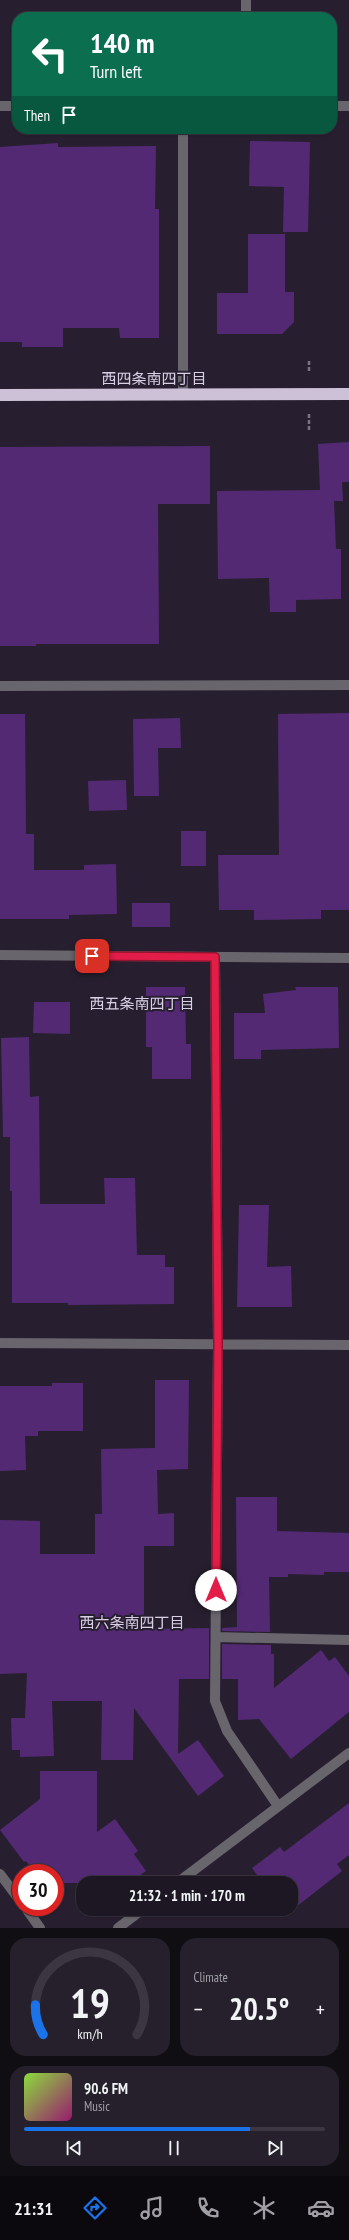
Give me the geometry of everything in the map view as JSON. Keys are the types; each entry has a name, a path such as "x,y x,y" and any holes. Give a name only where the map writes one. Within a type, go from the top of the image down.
{"highway":[{"path":"0,395 349,394"}],"street":[{"path":"246,0 246,12"},
{"path":"0,106 12,106"},
{"path":"337,106 349,106"},
{"path":"183,134 183,395"},
{"path":"0,686 349,685"},
{"path":"0,955 349,958"},
{"path":"215,957 218,1344 215,1700 227,1731 278,1806"},
{"path":"0,1343 349,1344"},
{"path":"216,1636 349,1640"},
{"path":"186,1876 349,1753"},
{"path":"0,1874 12,1890"},
{"path":"31,1916 40,1928"},
{"path":"125,1926 136,1916"}],"building":[{"path":"250,141 310,142 308,232 283,232 284,187 249,186"},
{"path":"58,143 58,147 156,146 155,209 159,209 159,338 120,338 119,328 63,328 63,347 22,347 22,342 0,342 0,147"},
{"path":"248,234 285,234 285,292 294,292 294,322 282,334 217,334 217,293 248,293"},
{"path":"349,442 349,482 342,482 343,501 334,501 336,549 341,549 341,599 296,600 296,612 270,612 269,578 218,579 217,491 320,490 318,444"},
{"path":"210,446 210,504 158,504 159,644 36,644 36,646 0,646 0,447"},
{"path":"349,713 349,910 321,910 321,919 254,920 254,910 219,910 218,855 279,855 278,714"},
{"path":"0,714 25,714 26,834 34,834 34,870 84,870 84,865 116,864 117,914 69,915 69,919 0,919"},
{"path":"180,718 181,748 158,748 159,796 134,796 133,719"},
{"path":"126,780 127,810 89,811 88,781"},
{"path":"181,831 206,831 206,866 181,866"},
{"path":"132,903 170,903 170,927 132,927"},
{"path":"146,987 185,987 186,1044 191,1044 191,1079 152,1079 152,1047 146,1047"},
{"path":"295,987 338,987 339,1048 261,1050 261,1059 234,1059 234,1013 265,1013 263,994 296,990"},
{"path":"34,1002 70,1002 70,1034 33,1033"},
{"path":"29,1037 30,1097 39,1096 40,1204 105,1204 104,1178 135,1178 137,1255 165,1255 165,1267 174,1267 174,1304 68,1305 68,1303 12,1303 12,1191 10,1191 10,1137 3,1137 1,1038"},
{"path":"239,1205 269,1205 267,1267 291,1266 292,1307 237,1307"},
{"path":"155,1380 189,1380 188,1469 157,1470 158,1514 174,1513 174,1546 144,1546 144,1629 209,1628 209,1679 179,1679 178,1754 198,1740 224,1776 198,1796 134,1708 133,1760 101,1760 102,1701 52,1701 54,1756 20,1757 20,1750 12,1750 11,1718 25,1718 27,1673 0,1674 0,1520 40,1521 40,1554 95,1554 95,1514 102,1514 101,1449 155,1448"},
{"path":"52,1383 83,1383 83,1431 38,1431 38,1436 25,1436 26,1470 0,1471 0,1386 52,1386"},
{"path":"236,1497 277,1497 277,1531 349,1533 349,1572 324,1572 324,1575 288,1574 288,1577 269,1577 270,1632 222,1631 222,1628 237,1627"},
{"path":"222,1644 271,1645 271,1654 274,1654 274,1688 321,1650 329,1661 335,1657 349,1676 349,1712 291,1759 259,1719 238,1720 238,1679 222,1679"},
{"path":"40,1771 97,1771 97,1832 115,1819 138,1851 134,1854 146,1871 139,1876 76,1876 76,1883 64,1883 64,1864 28,1864 26,1861 24,1862 0,1830 40,1799"},
{"path":"349,1803 349,1855 337,1864 342,1871 298,1905 298,1876 258,1876 252,1868 280,1847 284,1852"}],"district":[{"name":"西四条南四丁目","path":"154,379"},
{"name":"西五条南四丁目","path":"142,1004"},
{"name":"西六条南四丁目","path":"132,1623"}],"route":[{"path":"92,956 215,957 218,1344 216,1590"}]}
